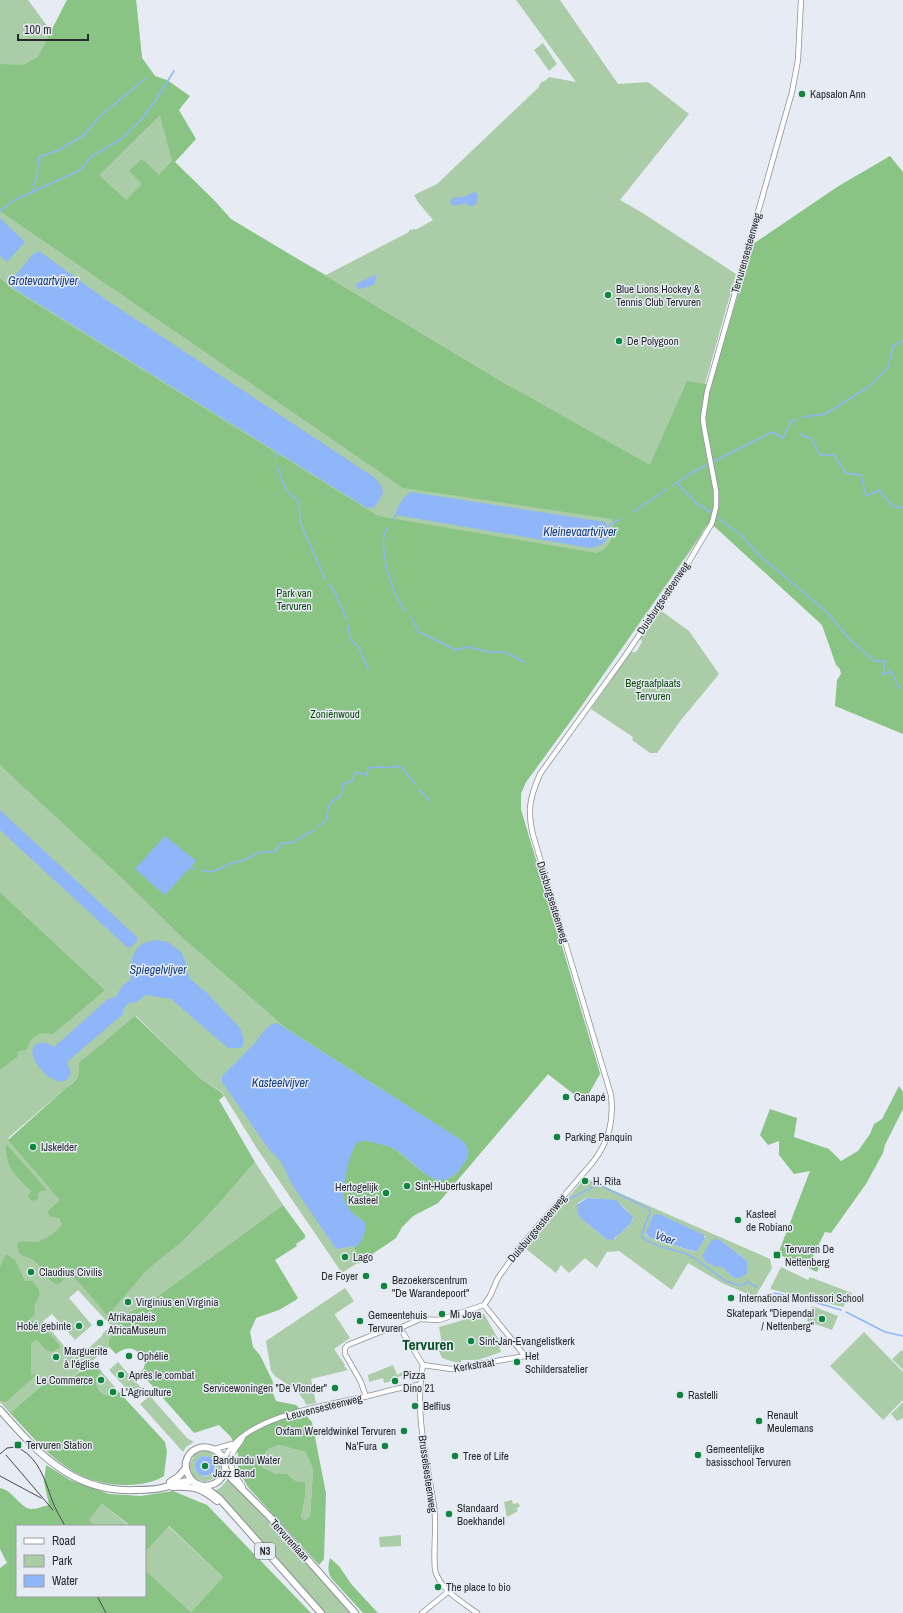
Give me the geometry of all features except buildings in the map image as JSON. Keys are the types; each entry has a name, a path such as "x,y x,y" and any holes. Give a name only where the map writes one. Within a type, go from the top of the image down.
{"main road":[{"name":"N3","path":"0,1410 41,1454 64,1472 84,1482 101,1487 133,1490 189,1486 209,1495 230,1511"},
{"name":"N3","path":"149,1489 176,1479 183,1473 186,1468 189,1455 196,1449 205,1446 215,1449"},
{"path":"215,1449 224,1460"},
{"name":"Tervurenlaan","path":"224,1460 225,1468 231,1478 355,1613"},
{"path":"186,1468 192,1481"},
{"path":"202,1486 217,1482 224,1473 225,1468"},
{"name":"N3","path":"165,1487 183,1481 192,1481 214,1494 321,1613"}],"street":[{"name":"Tervurensesteenweg","path":"716,507 716,491 703,418 707,392 792,92 798,60 801,0"},
{"name":"Duisburgsesteenweg","path":"484,1305 492,1293 498,1278 516,1252 597,1157 606,1142 612,1122 613,1110 611,1094 532,828 529,813 531,794 540,774 621,662 703,538 712,523 716,507"},
{"path":"366,1397 361,1382 346,1356 345,1350 350,1344 378,1333 400,1328 420,1319 436,1320 484,1305"},
{"name":"Kerkstraat","path":"423,1365 451,1369 525,1356 484,1305"},
{"path":"400,1328 423,1365"},
{"name":"Brusselsesteenweg","path":"423,1365 420,1385 423,1445 434,1512 435,1570 439,1580 449,1591 477,1613"},
{"name":"Leuvensesteenweg","path":"215,1449 234,1443 262,1425 297,1412 420,1385"},
{"name":"N3","path":"243,1437 233,1452 231,1464 234,1474 248,1495"},
{"name":"Leuvensesteenweg","path":"224,1460 234,1443"},
{"path":"422,1613 449,1591"}],"green space":[{"name":"Zoniënwoud","path":"0,0 28,0 51,31 67,0 136,0 142,58 155,76 172,161 228,219 326,275 409,232 409,230 417,229 433,220 414,195 437,184 539,87 540,83 549,77 576,82 516,0 560,0 618,84 648,82 689,114 620,200 736,274 703,391 704,528 701,536 526,782 521,793 521,810 600,1073 584,1102 548,1074 438,1203 413,1216 402,1227 396,1238 342,1273 256,1147 222,1092 201,1079 136,1016 80,1070 78,1076 73,1082 8,1138 135,1283 146,1271 182,1242 214,1209 255,1162 283,1205 147,1304 115,1319 121,1328 109,1339 109,1347 64,1384 56,1379 47,1381 10,1413 0,1402 0,1050 28,1043 33,1037 39,1033 46,1032 105,990 0,892","holes":["78,1290 111,1326 90,1347 84,1351 83,1350 74,1358 43,1321 52,1314 75,1340 92,1325 69,1298"]},
{"name":"Zoniënwoud","path":"67,0 136,0 142,58 155,76 167,80 190,96 179,110 196,139 175,162 231,219 502,382 650,465 687,381 711,385 753,244 837,187 890,156 903,172 903,734 835,706 837,680 841,674 840,669 836,665 822,625 715,527 707,525 580,708 526,782 521,793 521,810 600,1074 584,1102 548,1074 438,1203 413,1216 402,1227 396,1238 358,1264 355,1248 363,1238 366,1223 353,1213 345,1204 343,1194 346,1171 357,1143 366,1141 388,1146 430,1177 437,1180 445,1180 452,1177 461,1169 467,1158 460,1139 286,1028 181,936 124,880 0,765 0,278 12,289 378,516 596,553 605,548 611,540 613,530 612,519 403,488 0,211 0,64 23,65 38,57","holes":["160,115 172,161 159,175 142,159 129,171 142,184 126,200 99,175"]},
{"path":"543,43 557,64 549,71 534,50"},
{"name":"Begraafplaats Tervuren","path":"660,610 689,631 719,674 681,720 657,753 650,753 632,740 633,737 591,709 631,652 636,652 642,642 640,638"},
{"path":"0,892 105,990 53,1034 44,1033 33,1038 28,1044 27,1049 17,1052 18,1056 0,1070"},
{"path":"135,1016 201,1079 221,1092 224,1096 219,1100 255,1162 214,1209 182,1242 146,1271 110,1314 107,1315 78,1281 68,1275 58,1285 47,1278 37,1263 19,1252 17,1245 19,1242 36,1242 43,1240 60,1227 62,1224 59,1218 50,1216 47,1212 60,1200 8,1140 73,1082 79,1071 79,1063"},
{"path":"899,1086 903,1092 903,1109 885,1145 883,1153 866,1184 831,1233 825,1232 813,1256 820,1264 817,1272 778,1254 810,1171 794,1174 779,1155 779,1141 768,1145 760,1135 770,1109 797,1118 794,1137 829,1149 841,1161 858,1151 870,1134 874,1124 882,1119"},
{"path":"6,1144 47,1190 38,1193 38,1199 33,1201 28,1197 31,1191 20,1181 9,1165"},
{"path":"585,1178 770,1259 772,1268 755,1297 722,1283 688,1263 672,1290 619,1251 607,1252 597,1268 585,1258 569,1273 561,1265 556,1273 525,1248","holes":["586,1198 608,1200 618,1203 633,1219 628,1227 618,1234 615,1239 606,1239 585,1221 578,1203","662,1215 705,1236 705,1239 695,1252 650,1238 646,1234 652,1217","722,1241 747,1261 734,1278 722,1267"]},
{"path":"283,1205 305,1235 305,1238 296,1244 297,1246 275,1260 298,1298 279,1310 256,1318 250,1332 253,1347 260,1355 273,1382 272,1390 276,1401 296,1405 312,1422 326,1493 324,1559 319,1565 248,1487 238,1470 238,1454 231,1437 219,1425 194,1433 140,1372 144,1368 145,1362 139,1353 129,1348 116,1354 109,1347 109,1339 121,1328 115,1319 147,1304","holes":["278,1445 306,1452 313,1470 310,1516 305,1520 301,1517 305,1498 305,1482 295,1481 288,1474 277,1474 263,1468 261,1457 269,1449"]},
{"path":"6,1254 15,1260 25,1281 32,1281 39,1291 34,1308 35,1314 28,1321 38,1321 60,1346 58,1349 50,1352 37,1340 31,1343 31,1375 37,1374 6,1402 0,1401 0,1267"},
{"path":"781,1267 808,1280 810,1277 852,1293 843,1307 770,1289"},
{"path":"345,1288 354,1301 335,1315 350,1338 334,1349 348,1370 311,1379 316,1403 306,1405 297,1391 275,1376 271,1371 266,1341"},
{"name":"Skatepark \"Diependal / Nettenberg\"","path":"812,1306 838,1316 832,1330 807,1321"},
{"path":"484,1314 501,1344 499,1345 501,1352 478,1360 461,1360 461,1363 442,1358 439,1351 442,1345 439,1327"},
{"path":"864,1332 903,1372 903,1400 883,1420 830,1366"},
{"path":"902,1350 903,1352 903,1370 892,1359"},
{"path":"93,1362 101,1371 96,1382 100,1391 103,1394 108,1395 113,1395 119,1392 165,1442 167,1451 164,1476 159,1479 139,1484 123,1485 104,1483 88,1478 59,1462 34,1439 10,1413 47,1381 56,1379 64,1384"},
{"path":"118,1362 144,1391 136,1399 109,1370"},
{"path":"393,1365 397,1375 403,1372 404,1375 398,1377 399,1379 384,1383 383,1378 369,1382 368,1375"},
{"path":"101,1371 119,1392 113,1395 108,1395 103,1394 100,1391 96,1382"},
{"path":"150,1396 187,1438 194,1442 186,1447 183,1452 140,1404"},
{"path":"903,1402 903,1418 897,1421 891,1414"},
{"path":"278,1445 306,1452 313,1470 310,1516 305,1520 301,1517 305,1498 297,1482 290,1479 288,1474 277,1474 263,1468 261,1456 269,1449"},
{"path":"206,1450 217,1456 221,1467 216,1478 204,1482 193,1477 189,1465 195,1454","holes":["206,1456 213,1459 216,1467 212,1474 205,1477 196,1471 195,1465 201,1457"]},
{"path":"46,1465 70,1480 109,1494 141,1496 173,1491 207,1505 311,1613 0,1613 0,1568 7,1563 0,1549 0,1488 8,1491 23,1506 29,1509 49,1505 44,1482"},
{"path":"229,1478 351,1613 325,1613 215,1491"},
{"path":"512,1500 513,1504 518,1503 520,1506 516,1509 518,1511 507,1517 504,1502"},
{"path":"102,1504 128,1525 95,1525 89,1520"},
{"path":"168,1526 223,1577 191,1612 146,1571 146,1551"},
{"path":"401,1535 401,1546 380,1547 379,1537"},
{"path":"330,1558 339,1566 352,1585 378,1613 363,1613 332,1579 328,1569"}],"water":[{"path":"473,192 477,193 477,201 473,206 465,203 455,206 450,202 453,198 467,196"},
{"path":"0,218 25,242 7,262 0,256"},
{"name":"Grotevaartvijver","path":"39,251 105,299 375,478 381,485 383,493 375,507 367,508 13,288 10,285 11,281 33,254"},
{"path":"377,275 374,285 360,289 357,288 356,284"},
{"name":"Kleinevaartvijver","path":"411,492 605,522 609,532 603,544 590,548 396,515 397,509 401,502"},
{"path":"0,810 137,937 137,941 128,948 0,830"},
{"path":"165,836 196,861 165,895 135,869"},
{"name":"Spiegelvijver","path":"156,940 168,942 181,952 190,979 207,993 240,1028 243,1037 243,1046 240,1048 228,1048 171,999 146,995 137,1002 129,1003 123,1009 123,1014 67,1062 71,1072 67,1080 58,1082 50,1077 49,1078 34,1059 32,1051 33,1047 39,1043 47,1043 54,1047 108,999 115,997 122,987 131,979 131,965 134,953 142,945"},
{"name":"Kasteelvijver","path":"277,1023 460,1139 467,1147 467,1159 456,1174 447,1179 438,1180 430,1177 391,1147 366,1141 357,1143 352,1152 344,1187 344,1200 347,1206 357,1217 366,1223 362,1240 355,1248 354,1246 336,1249 293,1186 281,1162 268,1148 222,1082 222,1076 254,1044 266,1029"},
{"path":"587,1198 616,1200 633,1217 632,1221 628,1227 613,1240 606,1239 578,1214 577,1205"},
{"path":"655,1214 662,1215 704,1235 705,1239 696,1252 650,1238 646,1233 652,1217"},
{"path":"716,1239 722,1241 747,1261 747,1273 741,1278 734,1278 722,1267 714,1266 706,1262 702,1256 711,1241"},
{"path":"201,1456 209,1456 215,1462 215,1470 209,1476 201,1476 195,1470 195,1462"}],"waterway":[{"path":"0,211 13,201 80,170 92,156 121,139 141,120 174,71"},
{"path":"32,193 37,176 39,157 59,150 84,135 99,117 146,78"},
{"path":"802,417 825,414 867,388 888,368 893,346 903,341"},
{"path":"713,462 772,432 783,438 791,421 796,420"},
{"path":"801,433 803,436 811,438 820,455 834,455 846,473 861,475 866,496 879,490 892,506 903,508"},
{"path":"276,452 276,458"},
{"path":"672,486 707,465"},
{"path":"277,466 286,490 299,502 300,522 325,579"},
{"path":"677,483 696,503 712,513"},
{"path":"633,512 667,489"},
{"path":"393,520 396,515"},
{"path":"717,517 742,536 759,555 828,613 850,640 875,661 885,661 883,675 891,671 901,689"},
{"path":"607,527 620,519"},
{"path":"388,527 384,534 384,553 386,564 396,595 406,611"},
{"path":"329,585 336,594 346,619"},
{"path":"411,617 419,632 456,650 468,647 489,652 505,652 524,662"},
{"path":"348,626 350,639 359,648 368,669"},
{"path":"317,827 326,821 329,806 333,801 341,796 343,784 352,781 356,772 367,775 368,768 397,766 402,768 416,785"},
{"path":"419,789 430,801"},
{"path":"202,870 209,872 232,863 245,860 260,852 275,852 280,844 293,842 314,830"},
{"path":"190,868 195,869"},
{"name":"Voer","path":"600,1185 649,1209 650,1212 641,1236 646,1240 656,1245 690,1256 728,1282 741,1286 747,1282 757,1287"},
{"name":"Voer","path":"567,1200 595,1186"},
{"name":"Voer","path":"774,1293 804,1299 841,1310"},
{"name":"Voer","path":"846,1312 885,1332 903,1336"}],"tram line":[{"path":"0,1454 7,1448 16,1447 30,1456 40,1469 55,1507 64,1525"},
{"path":"6,1455 53,1510"},
{"path":"0,1476 41,1498"},
{"path":"98,1597 106,1613"}],"place":[{"name":"Kapsalon Ann","path":"802,94"},
{"name":"Blue Lions Hockey & Tennis Club Tervuren","path":"608,295"},
{"name":"De Polygoon","path":"619,341"},
{"name":"Canapé","path":"566,1097"},
{"name":"Parking Panquin","path":"557,1137"},
{"name":"IJskelder","path":"33,1147"},
{"name":"H. Rita","path":"585,1181"},
{"name":"Sint-Hubertuskapel","path":"407,1186"},
{"name":"Hertogelijk Kasteel","path":"386,1193"},
{"name":"Kasteel de Robiano","path":"738,1220"},
{"name":"Tervuren De Nettenberg","path":"777,1255"},
{"name":"Lago","path":"345,1257"},
{"name":"Claudius Civilis","path":"31,1272"},
{"name":"De Foyer","path":"366,1276"},
{"name":"Bezoekerscentrum \"De Warandepoort\"","path":"384,1286"},
{"name":"International Montissori School","path":"731,1298"},
{"name":"Virginius en Virginia","path":"128,1302"},
{"name":"Mi Joya","path":"442,1314"},
{"name":"Skatepark \"Diependal / Nettenberg\"","path":"822,1319"},
{"name":"Gemeentehuis Tervuren","path":"360,1321"},
{"name":"Afrikapaleis AfricaMuseum","path":"100,1323"},
{"name":"Hobé gebinte","path":"79,1326"},
{"name":"Sint-Jan-Evangelistkerk","path":"471,1341"},
{"name":"Ophélie","path":"129,1356"},
{"name":"Marguerite à l'église","path":"56,1357"},
{"name":"Het Schildersatelier","path":"517,1362"},
{"name":"Après le combat","path":"121,1375"},
{"name":"Le Commerce","path":"101,1380"},
{"name":"Pizza Dino 21","path":"395,1381"},
{"name":"Servicewoningen \"De Vlonder\"","path":"335,1388"},
{"name":"L'Agriculture","path":"113,1392"},
{"name":"Rastelli","path":"680,1395"},
{"name":"Belfius","path":"415,1406"},
{"name":"Renault Meulemans","path":"759,1421"},
{"name":"Oxfam Wereldwinkel Tervuren","path":"404,1431"},
{"name":"Tervuren Station","path":"18,1445"},
{"name":"Na'Fura","path":"385,1446"},
{"name":"Gemeentelijke basisschool Tervuren","path":"698,1455"},
{"name":"Tree of Life","path":"455,1456"},
{"name":"Bandundu Water Jazz Band","path":"205,1466"},
{"name":"Standaard Boekhandel","path":"449,1514"},
{"name":"The place to bio","path":"438,1587"}],"district":[{"name":"Tervuren","path":"428,1344"}],"park label":[{"name":"Park van Tervuren","path":"294,599"}]}
